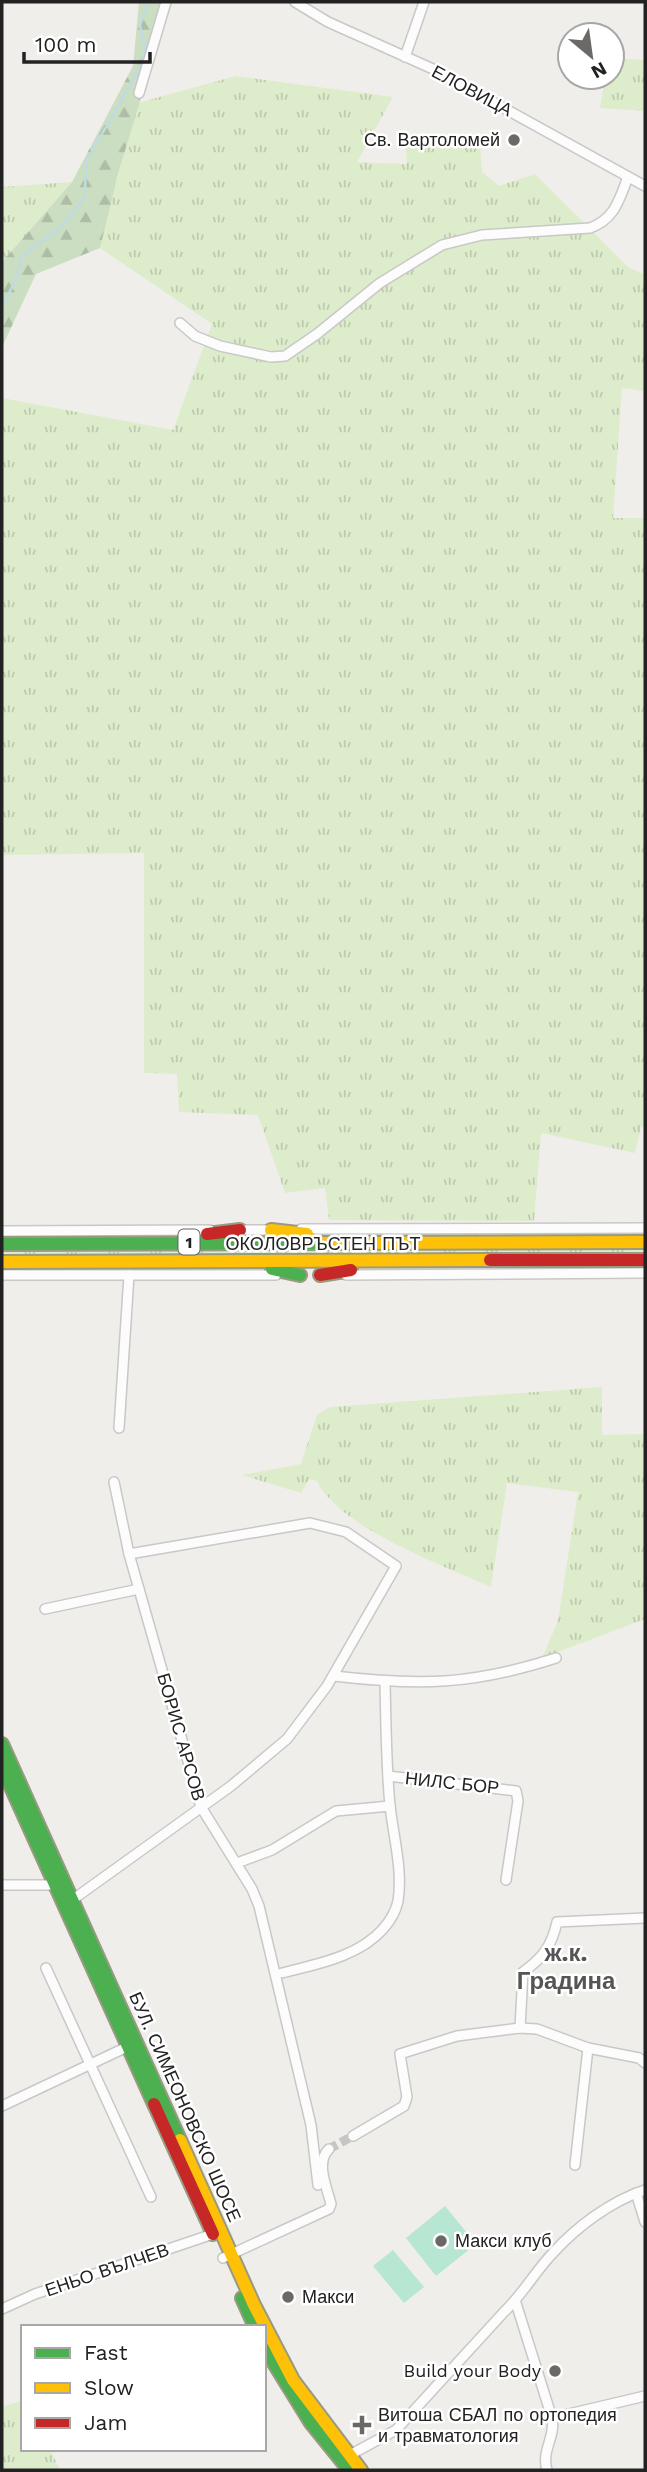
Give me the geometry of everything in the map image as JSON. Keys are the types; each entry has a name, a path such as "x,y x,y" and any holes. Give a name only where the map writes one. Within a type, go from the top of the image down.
{"main road":[{"path":"150,1242 240,1230"},
{"path":"271,1230 376,1243"},
{"name":"ОКОЛОВРЪСТЕН ПЪТ","path":"2,1244 645,1242"},
{"name":"ОКОЛОВРЪСТЕН ПЪТ","path":"2,1262 645,1260"},
{"path":"235,1262 300,1275"},
{"path":"320,1275 399,1262"},
{"name":"БУЛ. СИМЕОНОВСКО ШОСЕ","path":"2,1744 62,1885"},
{"name":"БУЛ. СИМЕОНОВСКО ШОСЕ","path":"2,1766 70,1902 227,2256 254,2325"},
{"name":"БУЛ. СИМЕОНОВСКО ШОСЕ","path":"70,1902 129,2046 213,2234 263,2325"},
{"name":"БУЛ. СИМЕОНОВСКО ШОСЕ","path":"266,2330 343,2465"},
{"name":"БУЛ. СИМЕОНОВСКО ШОСЕ","path":"266,2351 285,2385 343,2465 361,2470"}],"street":[{"path":"139,93 166,2"},
{"name":"ЕЛОВИЦА","path":"295,2 328,22 511,110 645,186"},
{"path":"405,57 424,2"},
{"path":"180,323 195,336 220,346 271,357 285,356 380,283 442,245 481,235 590,228 605,222 615,209 628,177"},
{"path":"2,1231 645,1228"},
{"name":"ОКОЛОВРЪСТЕН ПЪТ","path":"2,1275 645,1273"},
{"path":"119,1427 129,1275"},
{"name":"БОРИС АРСОВ","path":"114,1482 129,1554 201,1807 252,1889 264,1923 311,2124 318,2185"},
{"path":"70,1902 201,1807 287,1739 334,1676 396,1566 346,1532 310,1523 129,1554"},
{"path":"45,1609 139,1589"},
{"path":"334,1676 385,1682 440,1683 484,1679 556,1658"},
{"path":"282,1973 329,1960 366,1944 383,1928 398,1902 397,1857 387,1776 385,1682"},
{"name":"НИЛС БОР","path":"387,1776 516,1791 518,1801 506,1880"},
{"path":"237,1863 272,1850 336,1811 390,1806"},
{"path":"2,1885 62,1885"},
{"path":"520,2028 523,1972 544,1955 553,1942 557,1922 645,1918"},
{"path":"46,1968 151,2197"},
{"path":"353,2136 399,2110 406,2102 400,2054 432,2042 520,2028 552,2034 588,2048 639,2057 645,2063"},
{"path":"2,2106 129,2046"},
{"path":"575,2165 588,2048"},
{"path":"227,2256 329,2210 331,2204 322,2169 323,2156 329,2149"},
{"path":"343,2465 384,2438 409,2417 510,2307 561,2244 598,2214 640,2191 645,2222"},
{"name":"ЕНЬО ВЪЛЧЕВ","path":"2,2309 35,2294 213,2234"},
{"path":"510,2307 552,2418 555,2432 545,2448 547,2470"},
{"path":"552,2418 645,2396"}],"green space":[{"path":"139,2 170,2 118,174 100,248 36,274 2,347 2,262 72,182 133,66"},
{"path":"626,59 645,60 645,111 600,108 603,91 626,91"},
{"path":"236,76 393,97 357,162 407,164 406,145 480,145 482,172 499,186 535,174 628,267 645,275 645,391 622,388 613,518 645,518 645,1127 641,1127 635,1153 541,1133 534,1221 329,1220 325,1188 285,1193 258,1115 179,1112 177,1074 144,1073 144,853 2,855 2,398 173,430 212,324 100,248 103,230 138,103"},
{"path":"72,182 2,262 2,187"},
{"path":"645,1231 645,1235 353,1236 310,1232"},
{"path":"645,1249 645,1253 2,1255 2,1252"},
{"path":"602,1387 602,1435 645,1434 645,1619 542,1658 558,1621 578,1492 507,1483 491,1587 369,1529 346,1514 329,1498 317,1481 309,1479 301,1493 242,1475 301,1464 317,1415 330,1407"},
{"name":"Макси клуб","path":"445,2206 476,2244 436,2276 406,2238"},
{"path":"393,2250 424,2287 404,2303 373,2266"},
{"path":"21,2401 21,2451 51,2451 60,2470 2,2470 2,2407"}],"waterway":[{"path":"2,307 16,279 22,256 61,227 84,199 87,160 141,66 145,49 140,25 148,2"}],"tunnel":[{"path":"329,2149 353,2136"}],"traffic: fast":[{"path":"2,1244 321,1243"},
{"path":"272,1269 300,1275"},
{"path":"2,1744 180,2140"},
{"path":"2,1767 154,2104"},
{"path":"242,2298 254,2325"},
{"path":"266,2350 311,2423 349,2470"}],"traffic: slow":[{"path":"271,1230 307,1234"},
{"path":"321,1243 645,1242"},
{"path":"2,1262 490,1260"},
{"path":"180,2140 264,2325"},
{"path":"266,2328 293,2380 361,2470"}],"traffic: jam":[{"path":"207,1234 240,1230"},
{"path":"490,1260 645,1260"},
{"path":"320,1275 351,1270"},
{"path":"154,2104 213,2234"}],"place":[{"name":"Св. Вартоломей","path":"514,140"},
{"name":"Макси клуб","path":"441,2241"},
{"name":"Макси","path":"288,2297"},
{"name":"Build your Body","path":"555,2371"},
{"name":"Витоша СБАЛ по ортопедия и травматология","path":"362,2425"}],"district":[{"name":"ж.к. Градина","path":"566,1967"}]}
